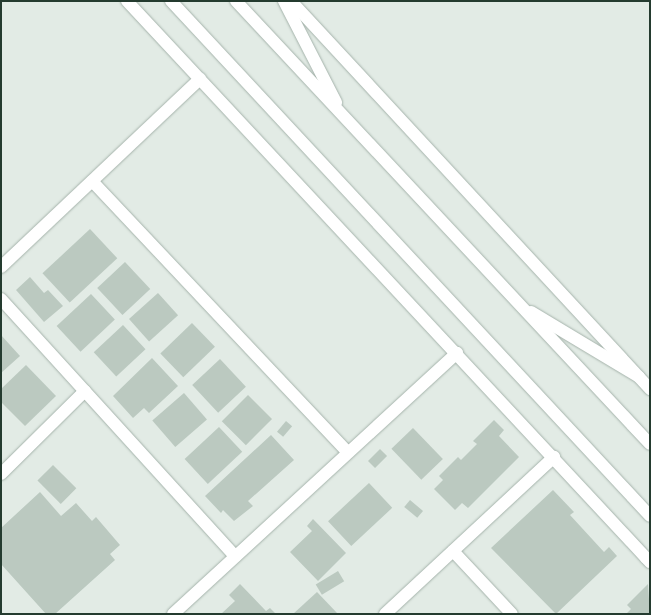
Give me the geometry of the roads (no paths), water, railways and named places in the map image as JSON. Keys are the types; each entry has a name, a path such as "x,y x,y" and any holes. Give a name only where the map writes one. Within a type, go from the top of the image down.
{"street":[{"path":"127,1 554,456 649,560"},
{"path":"171,1 650,516"},
{"path":"236,1 650,444"},
{"path":"284,1 343,115"},
{"path":"291,1 650,389"},
{"path":"1,267 200,79"},
{"path":"92,181 347,452"},
{"path":"1,299 235,556"},
{"path":"518,304 639,377"},
{"path":"173,614 347,452 457,353"},
{"path":"1,474 85,391"},
{"path":"385,614 554,456"},
{"path":"453,551 512,614"}]}
